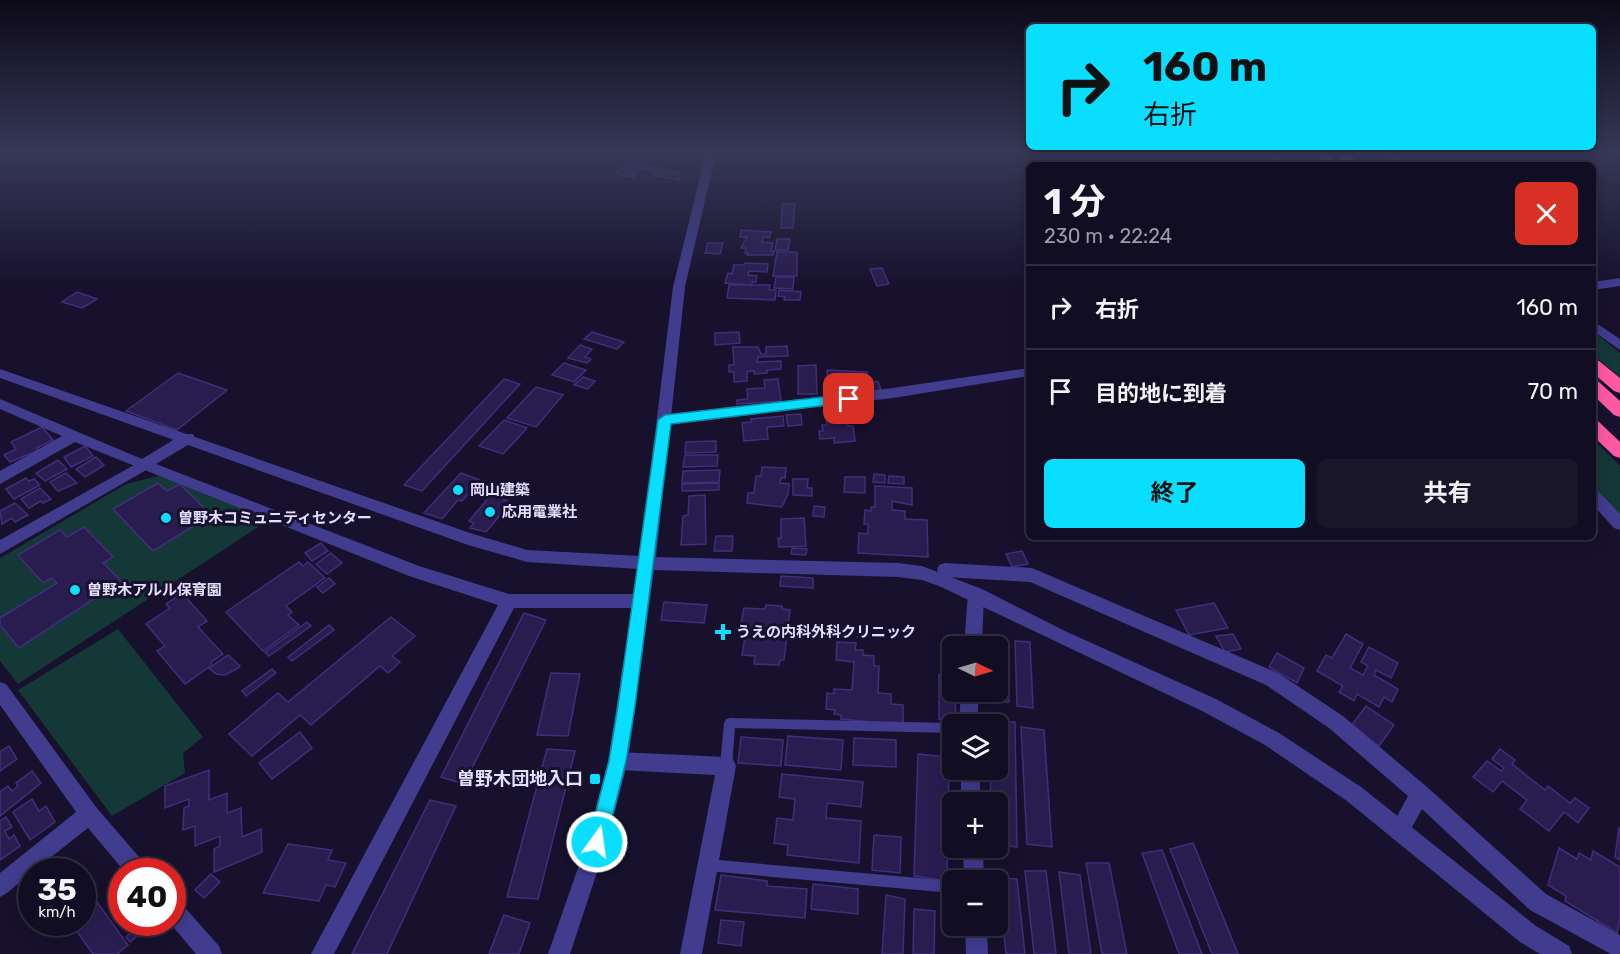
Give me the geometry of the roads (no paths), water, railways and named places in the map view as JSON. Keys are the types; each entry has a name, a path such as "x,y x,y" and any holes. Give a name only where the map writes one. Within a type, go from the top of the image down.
{"highway":[{"path":"1596,367 1620,387"},
{"path":"1596,389 1620,411"},
{"path":"1596,414 1620,436"},
{"path":"1596,429 1620,452"}],"street":[{"path":"559,954 597,842 618,761 647,563 679,287 700,198"},
{"path":"1596,286 1620,282"},
{"path":"1596,327 1620,346"},
{"path":"0,372 468,539 527,556 647,563 898,570 945,581 1209,705 1272,739 1354,794 1528,934 1561,954"},
{"path":"665,420 893,393 1026,372"},
{"path":"2,407 143,465 415,571 509,601 642,601"},
{"path":"0,478 74,436"},
{"path":"0,548 189,438"},
{"path":"1596,498 1620,524"},
{"path":"945,570 1032,575 1272,679 1336,722 1420,794 1538,902 1620,947"},
{"path":"974,636 976,594"},
{"path":"322,954 509,601"},
{"path":"0,690 89,814 127,858"},
{"path":"618,761 726,766 691,954"},
{"path":"1399,831 1420,794"},
{"path":"0,886 89,814"},
{"path":"186,926 211,954"},
{"path":"976,936 977,954"}],"lane":[{"path":"726,766 730,723 942,728"},
{"path":"707,865 942,886"}],"place":[{"name":"岡山建築","path":"458,490"},
{"name":"応用電業社","path":"490,512"},
{"name":"曽野木コミュニティセンター","path":"166,518"},
{"name":"曽野木アルル保育園","path":"75,590"},
{"name":"うえの内科外科クリニック","path":"723,632"},
{"name":"曽野木団地入口","path":"595,779"}]}
